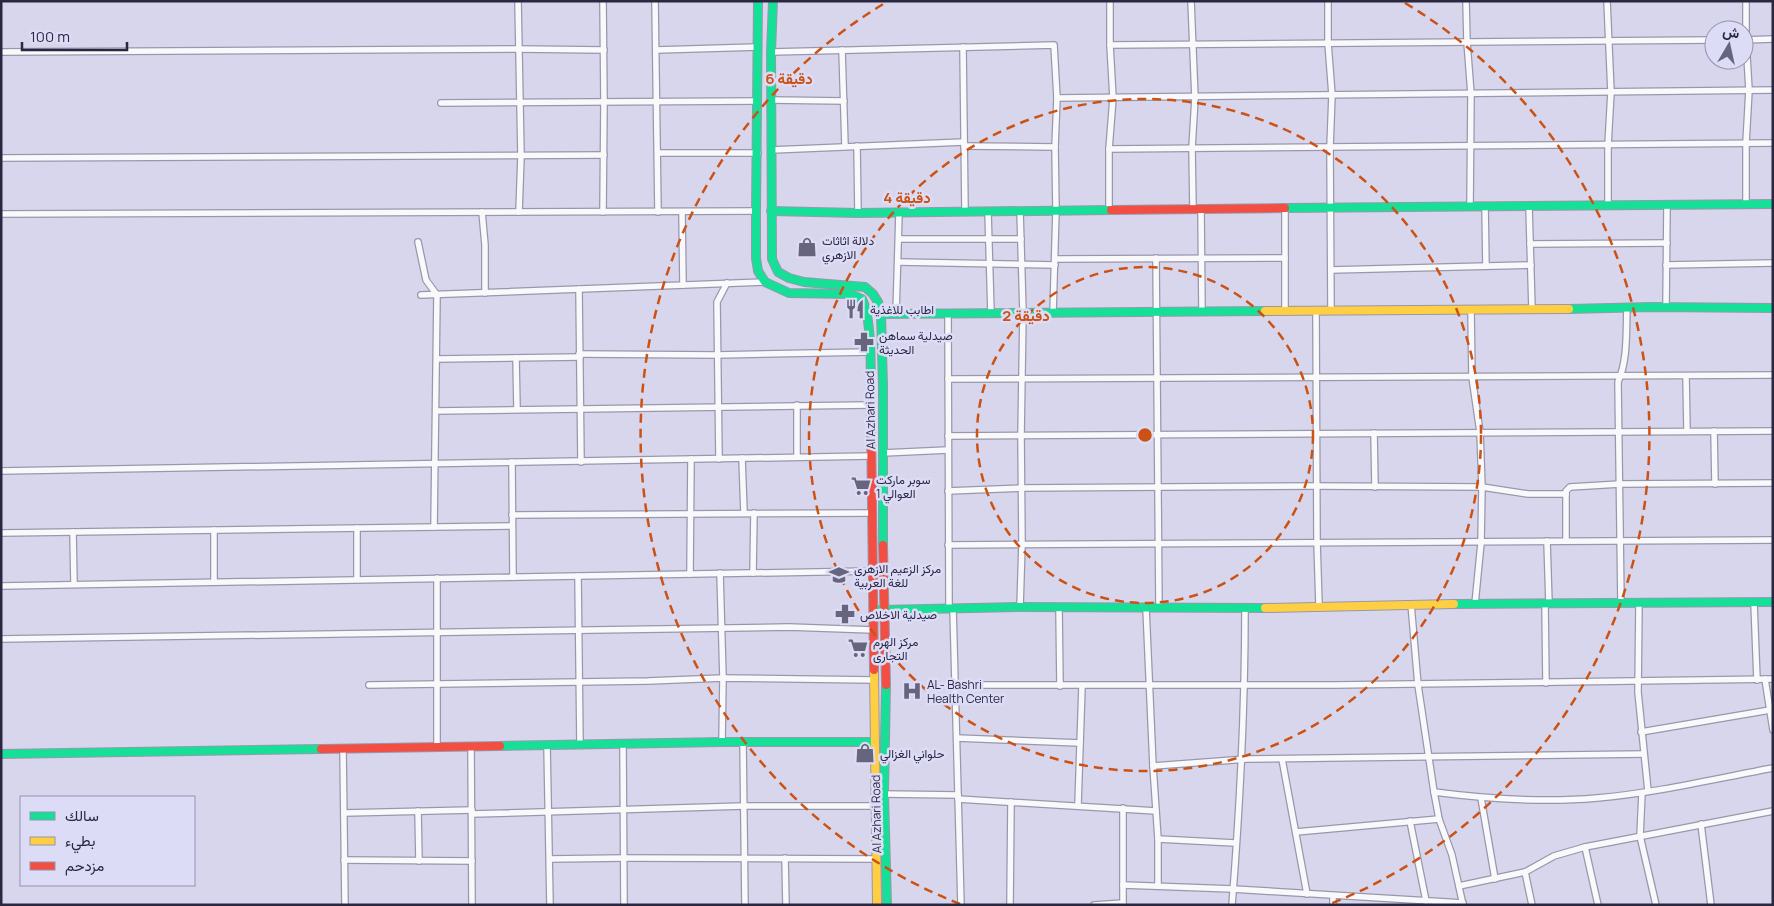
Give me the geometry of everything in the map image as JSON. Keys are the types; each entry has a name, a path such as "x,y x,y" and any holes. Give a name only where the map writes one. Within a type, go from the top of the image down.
{"street":[{"path":"518,1 521,156 520,212"},
{"path":"603,1 603,212"},
{"path":"655,1 658,212"},
{"path":"758,1 756,262 761,278 765,282"},
{"name":"Al Azhari Road","path":"772,1 772,259 778,272 784,276 804,282 865,287 878,302 881,314 886,719 884,794 887,905"},
{"path":"1109,210 1109,149 1112,98 1110,1"},
{"path":"1191,1 1195,98 1192,148 1202,258 1202,312"},
{"path":"1328,1 1328,43 1332,95 1330,147 1331,311"},
{"path":"1466,1 1471,94 1469,147 1470,207"},
{"path":"1607,1 1611,92 1608,145 1608,206"},
{"path":"1746,1 1746,20"},
{"path":"1754,40 1773,39"},
{"path":"1110,45 1704,40"},
{"path":"771,52 1054,45 1057,98 1053,313"},
{"path":"656,50 758,47"},
{"path":"963,48 965,211"},
{"path":"1,52 604,50"},
{"path":"842,50 845,146"},
{"path":"1746,204 1746,144 1749,90 1747,70"},
{"path":"1057,98 1195,98 1773,90"},
{"path":"771,100 844,101"},
{"path":"442,103 758,101"},
{"path":"1109,149 1773,143"},
{"path":"771,150 845,146 964,144 1055,147"},
{"path":"857,146 858,213"},
{"path":"658,153 758,153"},
{"path":"1,158 604,154"},
{"path":"771,210 900,213 1773,204"},
{"path":"1666,308 1667,205"},
{"path":"1485,206 1486,266"},
{"path":"1529,206 1532,309"},
{"path":"1285,208 1286,311"},
{"path":"1,214 756,211"},
{"path":"1020,211 1023,313 1020,607"},
{"path":"482,212 485,245 485,293"},
{"path":"682,212 683,285"},
{"path":"988,212 991,313"},
{"path":"896,314 900,213"},
{"path":"898,239 1021,239"},
{"path":"418,242 426,280 437,295 434,527"},
{"path":"1530,244 1666,244"},
{"path":"898,262 1022,264 1156,258 1285,258"},
{"path":"1156,258 1159,608"},
{"path":"1666,265 1773,263"},
{"path":"1331,270 1531,265"},
{"path":"420,295 765,282"},
{"name":"Al Azhari Road","path":"765,282 789,293 850,294 860,298 866,309 869,352 871,456 877,905"},
{"path":"719,459 717,302 727,283"},
{"path":"579,289 581,462"},
{"path":"881,314 1471,310 1627,307 1773,308"},
{"path":"1621,603 1618,382 1621,376 1626,341 1627,307"},
{"path":"1471,310 1472,377 1480,432 1482,487 1481,543 1475,604"},
{"path":"1316,311 1316,486 1319,605"},
{"path":"948,314 948,545 955,685 961,905"},
{"path":"437,359 869,352"},
{"path":"516,358 517,409"},
{"path":"948,379 1773,375"},
{"path":"1686,376 1687,431"},
{"path":"797,405 797,457"},
{"path":"436,411 870,405"},
{"path":"948,436 1773,430"},
{"path":"1714,431 1715,484"},
{"path":"1374,433 1375,487"},
{"path":"883,453 948,450"},
{"path":"1,471 871,456"},
{"path":"742,458 744,513"},
{"path":"690,574 691,459"},
{"path":"512,462 513,577"},
{"path":"1566,541 1566,494 1570,487 1620,484 1773,483"},
{"path":"948,491 1022,488 1316,486 1482,487 1528,494 1566,494"},
{"path":"512,515 872,512"},
{"path":"753,573 754,513"},
{"path":"1,533 512,526"},
{"path":"357,528 358,580"},
{"path":"214,530 214,582"},
{"path":"73,532 74,584"},
{"path":"948,545 1773,540"},
{"path":"1546,683 1547,541"},
{"path":"1,586 872,571"},
{"path":"720,573 723,678 722,742"},
{"path":"578,576 580,745"},
{"path":"437,578 437,746"},
{"path":"873,610 1020,607 1245,608 1319,605 1773,602"},
{"path":"1639,603 1638,682 1645,792 1640,836 1656,905"},
{"path":"1754,603 1757,680"},
{"path":"1122,885 1463,904 1452,855 1439,819 1434,792 1418,684 1411,604"},
{"path":"1060,608 1060,686"},
{"path":"1146,608 1158,839 1158,886"},
{"path":"1232,905 1242,759 1245,686 1245,608"},
{"path":"1,639 792,627 872,630"},
{"path":"369,685 723,678 874,680"},
{"path":"1765,679 1773,730"},
{"path":"955,685 1245,686 1773,679"},
{"path":"1078,805 1082,686"},
{"path":"1641,732 1770,710"},
{"path":"956,738 1080,743"},
{"path":"1,754 722,742 875,742"},
{"path":"743,742 745,905"},
{"path":"547,745 550,905"},
{"path":"624,745 624,905"},
{"path":"471,746 472,905"},
{"path":"343,748 345,905"},
{"path":"1153,766 1282,758 1644,754"},
{"path":"1282,758 1307,894"},
{"path":"1434,792 1482,798 1573,800 1645,792 1773,768"},
{"path":"884,794 958,797 1156,811"},
{"path":"1482,798 1495,879"},
{"path":"1010,905 1011,802"},
{"path":"344,813 418,811 549,812 744,806 876,806"},
{"path":"1094,905 1123,904 1124,808"},
{"path":"418,811 419,861"},
{"path":"1459,886 1525,872 1554,856 1585,847 1773,811"},
{"path":"1296,832 1439,819"},
{"path":"1410,822 1426,901"},
{"path":"1701,824 1711,905"},
{"path":"1158,839 1235,843"},
{"path":"1585,847 1598,905"},
{"path":"785,858 786,905"},
{"path":"550,859 877,859"},
{"path":"344,860 472,861"},
{"path":"1525,872 1532,905"},
{"path":"1333,896 1333,905"}],"traffic: fast":[{"path":"758,1 756,211 756,258 758,271 765,282 789,293 850,294 862,299 866,310 870,340 871,421"},
{"path":"773,1 771,52 772,259 778,272 789,278 804,282 865,287 878,302 881,314 883,386 883,545"},
{"path":"1285,208 1773,204"},
{"path":"771,211 858,213 1111,210"},
{"path":"1569,309 1650,307 1773,308"},
{"path":"881,314 1265,311"},
{"path":"1454,604 1773,602"},
{"path":"880,610 1020,607 1265,608"},
{"path":"886,685 884,794 887,905"},
{"path":"500,746 722,742 875,742"},
{"path":"1,754 321,749"}],"traffic: slow":[{"path":"1265,311 1569,309"},
{"path":"1265,608 1454,604"},
{"path":"874,670 877,905"}],"traffic: jam":[{"path":"1111,210 1285,208"},
{"path":"871,421 874,670"},
{"path":"883,545 886,685"},
{"path":"321,749 500,746"}],"place":[{"name":"دلالة اثاثات الازهري","path":"807,247"},
{"name":"اطابب للاغذية","path":"855,309"},
{"name":"صيدلية سماهن الحديثة","path":"864,342"},
{"name":"سوبر ماركت العوالي 1","path":"861,486"},
{"name":"مركز الزعيم الازهري للغة العربية","path":"839,575"},
{"name":"صيدلية الاخلاص","path":"845,614"},
{"name":"مركز الهرم التجارى","path":"858,648"},
{"name":"AL- Bashri Health Center","path":"912,691"},
{"name":"حلواني الغزالي","path":"865,753"}]}
